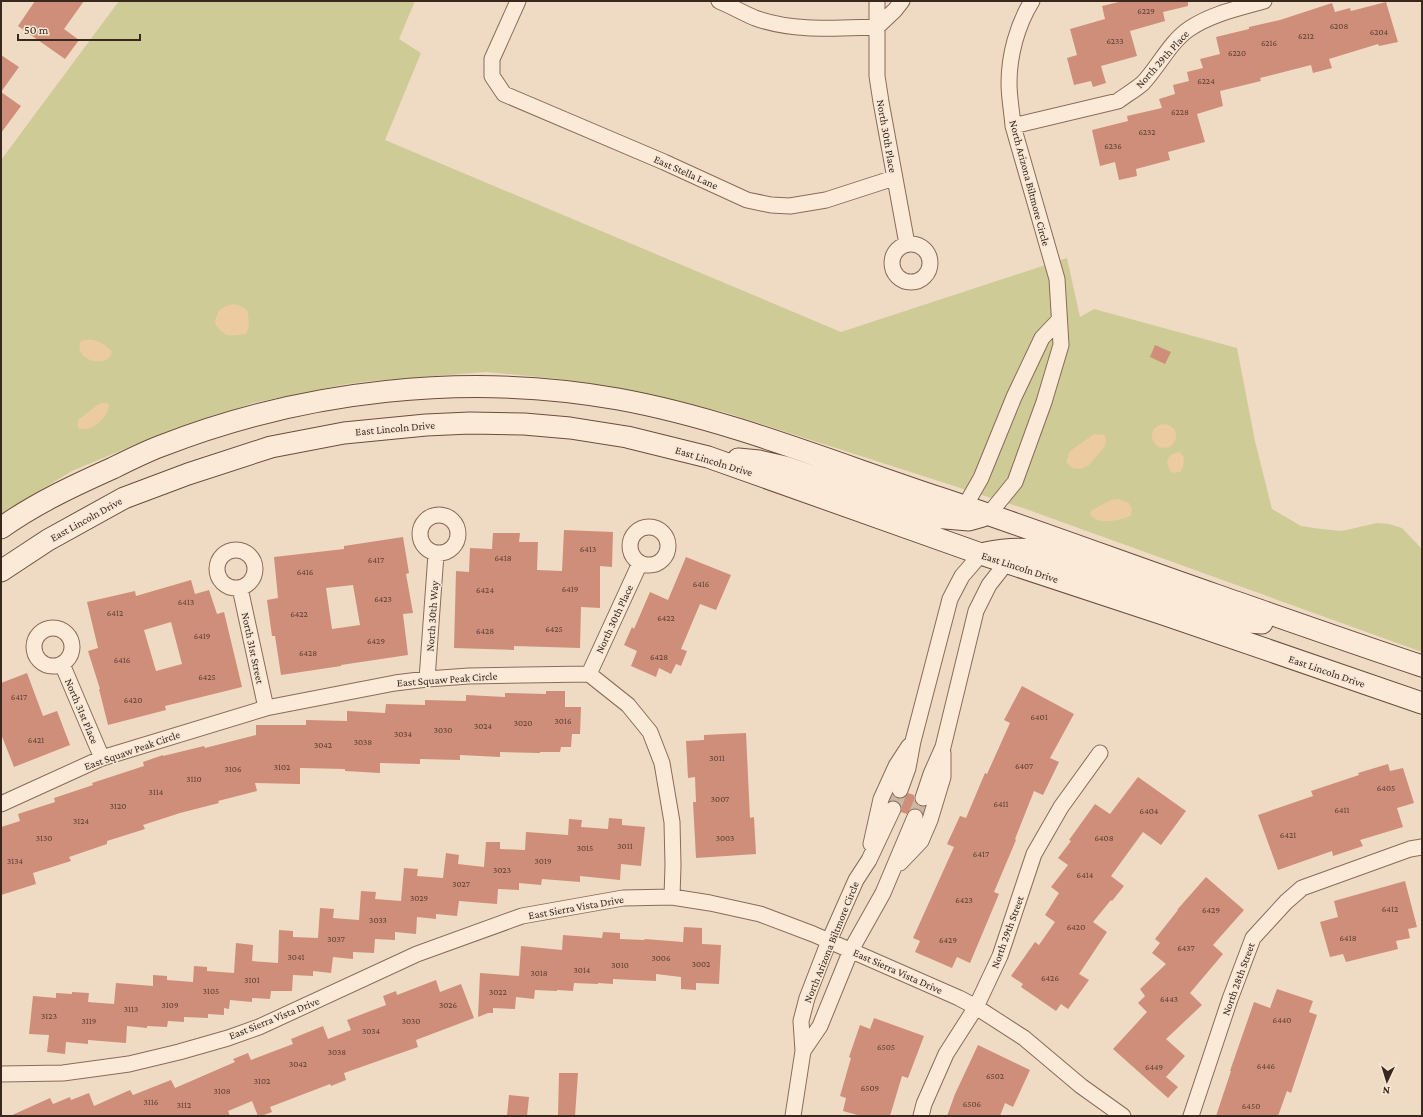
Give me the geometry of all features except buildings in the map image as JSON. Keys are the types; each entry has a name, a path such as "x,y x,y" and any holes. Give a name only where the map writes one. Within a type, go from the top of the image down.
{"main road":[{"name":"East Lincoln Drive","path":"1,528 19,515 72,486 160,446 238,420 283,408 351,396 425,388 470,386 530,389 616,399 722,424 810,474 862,492 965,506 1422,666"},
{"name":"East Lincoln Drive","path":"1,571 48,540 124,498 188,474 271,447 344,433 426,424 524,424 570,428 627,437 708,457 810,474 862,492 980,554 1163,614 1422,703"},
{"path":"862,492 934,516 969,520 988,514"},
{"path":"980,554 1007,549 1033,550 1248,622 1316,630"}],"street":[{"name":"East Stella Lane","path":"518,1 492,59 492,76 504,94 664,162 747,200 770,205 790,206 826,200 894,178"},
{"path":"719,1 755,18 782,25 806,27 877,27 902,1"},
{"name":"North 30th Place","path":"877,1 878,76 881,102 907,244"},
{"name":"North Arizona Biltmore Circle","path":"988,514 1015,482 1044,402 1061,344 1056,279 1013,126 1009,84 1011,59 1024,16 1032,1"},
{"name":"North 29th Place","path":"1013,126 1118,101 1143,83 1178,38 1189,29 1203,21 1227,12 1264,1"},
{"path":"965,506 982,478 1014,396 1042,338 1059,320"},
{"name":"North 30th Way","path":"427,679 436,554"},
{"name":"North Arizona Biltmore Circle","path":"900,790 908,768 913,741 950,599 962,576 980,554"},
{"name":"North Arizona Biltmore Circle","path":"923,798 931,774 943,747 976,611 989,585 1007,562"},
{"name":"North 30th Place","path":"589,674 640,563"},
{"name":"North 31st Street","path":"240,588 266,708"},
{"name":"North 31st Place","path":"62,664 102,758"},
{"path":"589,674 628,705 650,732 662,763 672,822 672,896"},
{"name":"East Squaw Peak Circle","path":"1,804 102,758 266,708 395,683 427,679 469,676 589,674"},
{"name":"North Arizona Biltmore Circle","path":"868,860 880,799 896,766 913,741"},
{"name":"North Arizona Biltmore Circle","path":"893,871 921,841 930,820 943,777 943,747"},
{"name":"North 29th Street","path":"921,1116 924,1104 946,1054 976,1007 1000,956 1034,854 1061,807 1100,753"},
{"name":"North Arizona Biltmore Circle","path":"793,1116 803,1051 801,1020 807,998 829,941 856,880 868,860 893,809"},
{"name":"North Arizona Biltmore Circle","path":"803,1051 820,1026 851,950 893,871 915,817"},
{"name":"North 28th Street","path":"1191,1116 1230,999 1253,938 1286,902 1302,888 1422,846"},
{"name":"East Sierra Vista Drive","path":"1,1074 63,1073 129,1064 179,1052 228,1038 259,1027 418,954 522,916 623,898 672,896 760,914 851,950 959,998 976,1007 1024,1038 1081,1086 1123,1116"}],"shaded area":[{"path":"119,1 415,1 399,39 421,53 385,140 841,332 1067,258 1080,317 1094,309 1237,348 1255,441 1272,509 1301,526 1321,529 1342,531 1377,523 1389,524 1402,528 1422,549 1422,652 1023,508 724,412 628,390 559,379 486,372 347,384 253,403 153,437 72,471 1,514 1,160"}],"sand":[{"path":"234,304 247,310 249,322 246,334 228,335 222,332 215,324 218,312 226,306"},
{"path":"93,340 104,344 112,352 104,361 86,358 81,353 80,348 81,341"},
{"path":"101,403 106,403 109,405 108,410 102,420 98,424 88,429 78,428 78,420"},
{"path":"1164,424 1173,427 1176,436 1173,445 1164,448 1155,445 1152,436 1155,427"},
{"path":"1094,434 1104,435 1106,440 1105,446 1089,465 1081,469 1072,468 1066,462 1070,451"},
{"path":"1180,452 1184,457 1183,467 1180,472 1172,473 1169,469 1167,461 1170,455"},
{"path":"1119,499 1129,503 1132,509 1131,516 1103,521 1093,517 1090,513 1092,510 1111,500"}],"tunnel":[{"path":"893,809 900,790"},
{"path":"915,817 923,798"}]}
